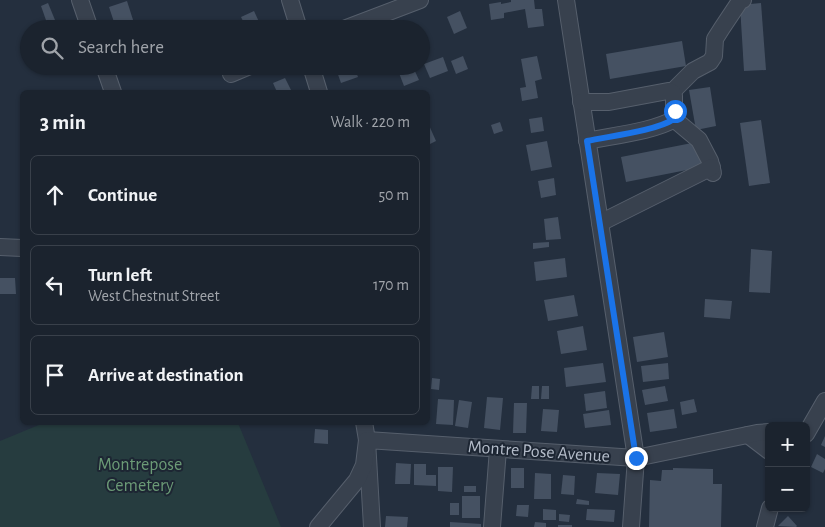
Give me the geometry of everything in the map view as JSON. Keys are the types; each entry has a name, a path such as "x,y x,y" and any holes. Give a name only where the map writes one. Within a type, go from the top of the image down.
{"street":[{"path":"80,0 87,20"},
{"path":"290,0 296,20"},
{"path":"368,20 420,0"},
{"path":"566,0 636,458 631,527"},
{"path":"672,92 693,71 710,62 714,56 716,40 722,28 740,1 743,0"},
{"path":"107,75 112,90"},
{"path":"314,75 318,90"},
{"path":"581,102 609,102 668,91 672,92"},
{"path":"600,223 712,170 706,150 699,140 674,119 674,96 672,92"},
{"path":"587,141 652,128 674,119"},
{"path":"0,247 20,248"},
{"path":"810,427 825,401"},
{"path":"364,425 372,527"},
{"name":"Montre Pose Avenue","path":"366,440 636,458 765,433"},
{"path":"748,435 765,448"},
{"path":"318,527 356,480 364,465 366,440"},
{"path":"492,527 498,449"},
{"path":"765,527 769,512"}],"green space":[{"name":"Montrepose Cemetery","path":"39,425 239,425 281,527 0,527 0,441"}],"building":[{"path":"511,0 534,0 535,9 542,9 544,26 528,28 525,9 504,13 504,18 491,20 489,4 501,2 501,4 511,2"},
{"path":"127,1 133,20 113,20 109,7"},
{"path":"48,3 55,20 46,20 41,6"},
{"path":"761,3 766,70 744,71 740,5"},
{"path":"254,11 258,20 242,20 241,17"},
{"path":"460,11 467,28 454,34 447,17"},
{"path":"682,41 686,66 610,79 606,54"},
{"path":"463,56 468,69 456,74 451,61"},
{"path":"537,56 542,79 535,81 538,98 522,101 520,88 526,87 521,59"},
{"path":"443,57 448,71 430,78 430,62"},
{"path":"338,75 357,75 358,77 341,83"},
{"path":"400,75 417,75 419,80 404,86"},
{"path":"285,78 291,90 276,90 273,83"},
{"path":"710,87 716,126 696,130 689,90"},
{"path":"542,117 544,131 531,133 529,119"},
{"path":"761,120 770,183 749,186 740,123"},
{"path":"500,122 503,131 494,134 491,125"},
{"path":"430,128 436,141 430,144"},
{"path":"547,141 552,167 531,171 526,145"},
{"path":"697,142 702,167 626,182 621,157"},
{"path":"554,178 556,195 541,198 538,181"},
{"path":"558,217 561,239 546,240 544,219"},
{"path":"549,242 549,247 533,249 533,243"},
{"path":"751,249 772,251 770,293 749,292"},
{"path":"565,258 567,277 536,281 534,262"},
{"path":"0,278 15,278 16,294 0,294"},
{"path":"574,295 578,316 548,321 544,300"},
{"path":"705,299 732,301 730,319 704,317"},
{"path":"583,326 587,350 561,354 557,331"},
{"path":"664,332 668,357 637,362 633,337"},
{"path":"603,363 606,382 566,387 564,368"},
{"path":"668,363 669,379 643,382 641,366"},
{"path":"432,378 440,379 439,390 431,389"},
{"path":"532,386 539,386 539,399 531,399"},
{"path":"542,386 549,386 549,399 541,399"},
{"path":"665,386 668,401 645,405 642,390"},
{"path":"605,391 607,408 586,411 584,394"},
{"path":"487,397 503,398 500,430 484,428"},
{"path":"438,399 454,400 453,425 436,424"},
{"path":"694,399 697,412 682,415 680,402"},
{"path":"459,400 472,402 468,428 455,426"},
{"path":"514,403 527,403 526,433 513,433"},
{"path":"543,409 559,410 557,432 541,431"},
{"path":"674,409 677,428 650,432 647,413"},
{"path":"609,410 611,425 585,428 583,414"},
{"path":"315,429 328,430 328,444 314,443"},
{"path":"825,436 825,447 821,445"},
{"path":"817,454 825,459 823,473 811,467"},
{"path":"396,463 411,464 410,484 395,484"},
{"path":"414,464 426,464 426,475 436,475 436,486 414,485"},
{"path":"438,467 453,467 452,492 438,491"},
{"path":"511,468 524,468 524,488 511,488"},
{"path":"673,468 713,469 713,484 722,484 721,527 649,527 650,480 661,481 662,470 673,470"},
{"path":"535,473 551,474 551,499 534,499"},
{"path":"597,473 620,474 618,495 595,493"},
{"path":"563,475 575,476 574,495 561,494"},
{"path":"464,486 476,486 476,492 464,492"},
{"path":"462,496 480,496 480,518 462,518"},
{"path":"577,499 589,501 589,505 576,504"},
{"path":"450,503 459,503 459,515 450,515"},
{"path":"517,505 529,505 528,517 516,516"},
{"path":"543,509 556,510 556,520 543,520"},
{"path":"587,509 615,510 614,522 586,520"},
{"path":"559,514 570,515 569,522 559,521"},
{"path":"386,516 408,517 407,527 385,527"},
{"path":"788,516 796,527 778,526"},
{"path":"450,522 481,524 481,527 450,527"},
{"path":"535,522 546,523 546,527 534,527"},
{"path":"558,525 572,525 572,527 558,527"}],"route":[{"path":"636,458 587,141 652,128 670,122 674,119 675,111"}]}
